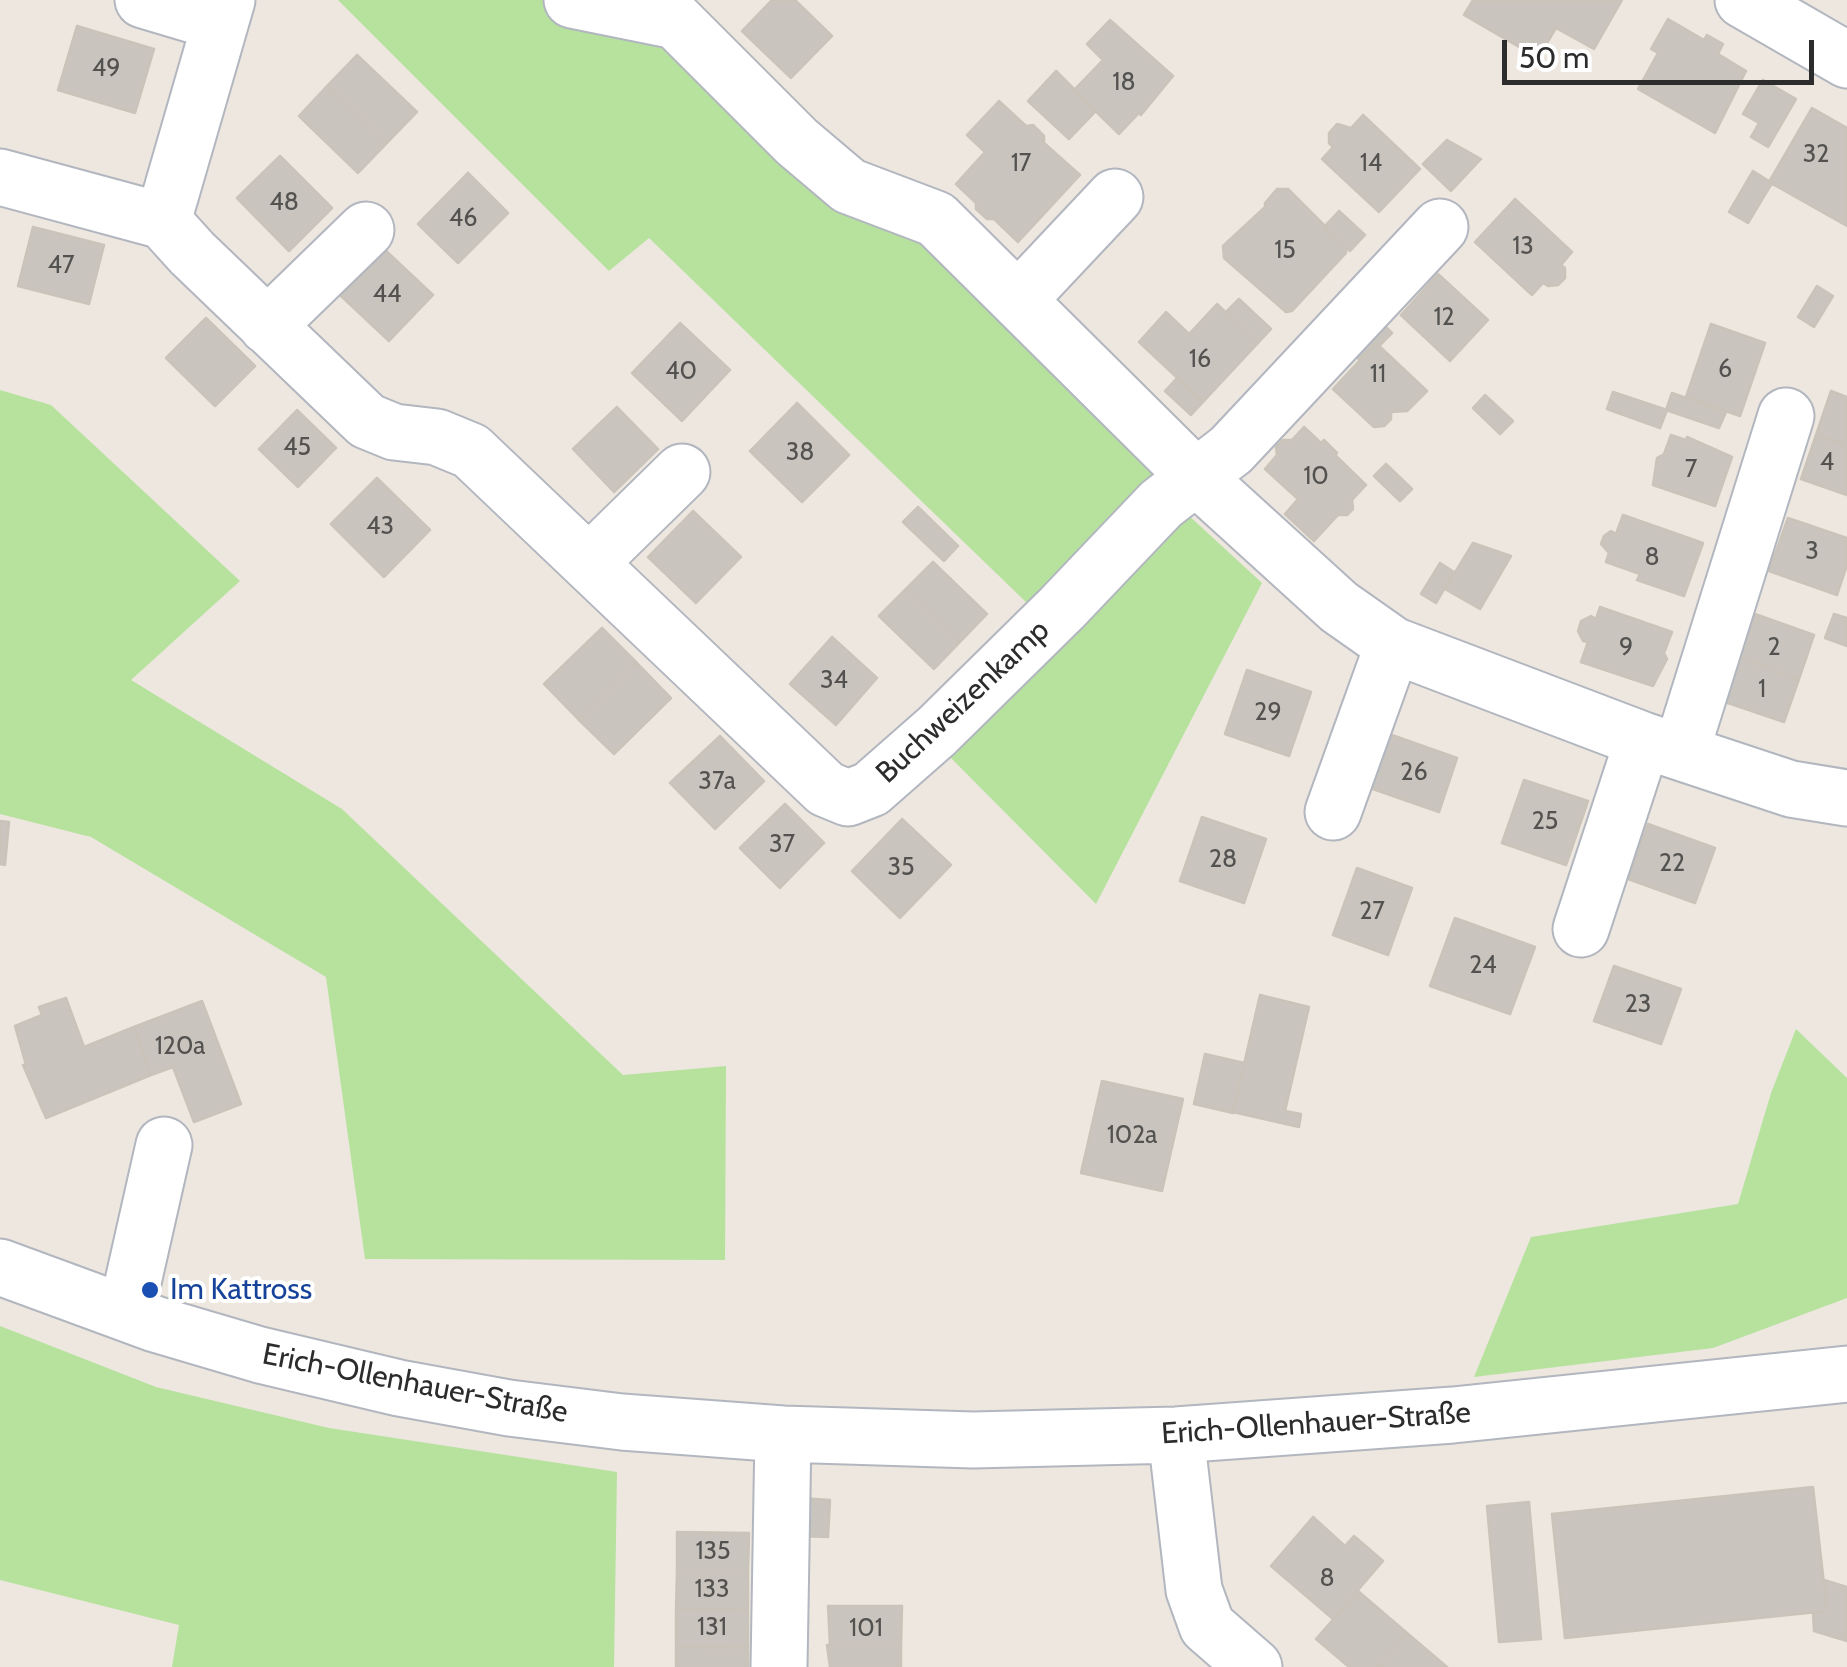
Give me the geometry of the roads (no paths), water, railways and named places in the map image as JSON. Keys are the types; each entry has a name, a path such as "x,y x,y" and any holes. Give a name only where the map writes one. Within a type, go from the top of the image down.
{"street":[{"path":"0,177 163,220 224,12 144,0"},
{"path":"572,0 685,11 797,142 849,186 936,218 1196,477 1338,607 1393,645 1662,746 1791,789 1847,798"},
{"path":"1743,0 1847,60"},
{"path":"1018,300 1115,197"},
{"name":"Buchweizenkamp","path":"163,220 367,421 394,432 437,438 471,450 826,789 848,798 871,789 937,732 1161,504 1231,450 1440,227"},
{"path":"267,326 366,230"},
{"path":"1581,929 1662,746 1786,416"},
{"path":"589,563 682,472"},
{"path":"1333,812 1393,645"},
{"path":"126,1314 164,1146"},
{"name":"Erich-Ollenhauer-Straße","path":"0,1267 126,1314 260,1355 399,1388 490,1405 622,1422 783,1434 973,1440 1176,1436 1453,1415 1847,1374"},
{"path":"779,1667 783,1434"},
{"path":"1176,1436 1194,1590 1208,1626 1254,1667"}],"place":[{"name":"Im Kattross","path":"150,1290"}]}
